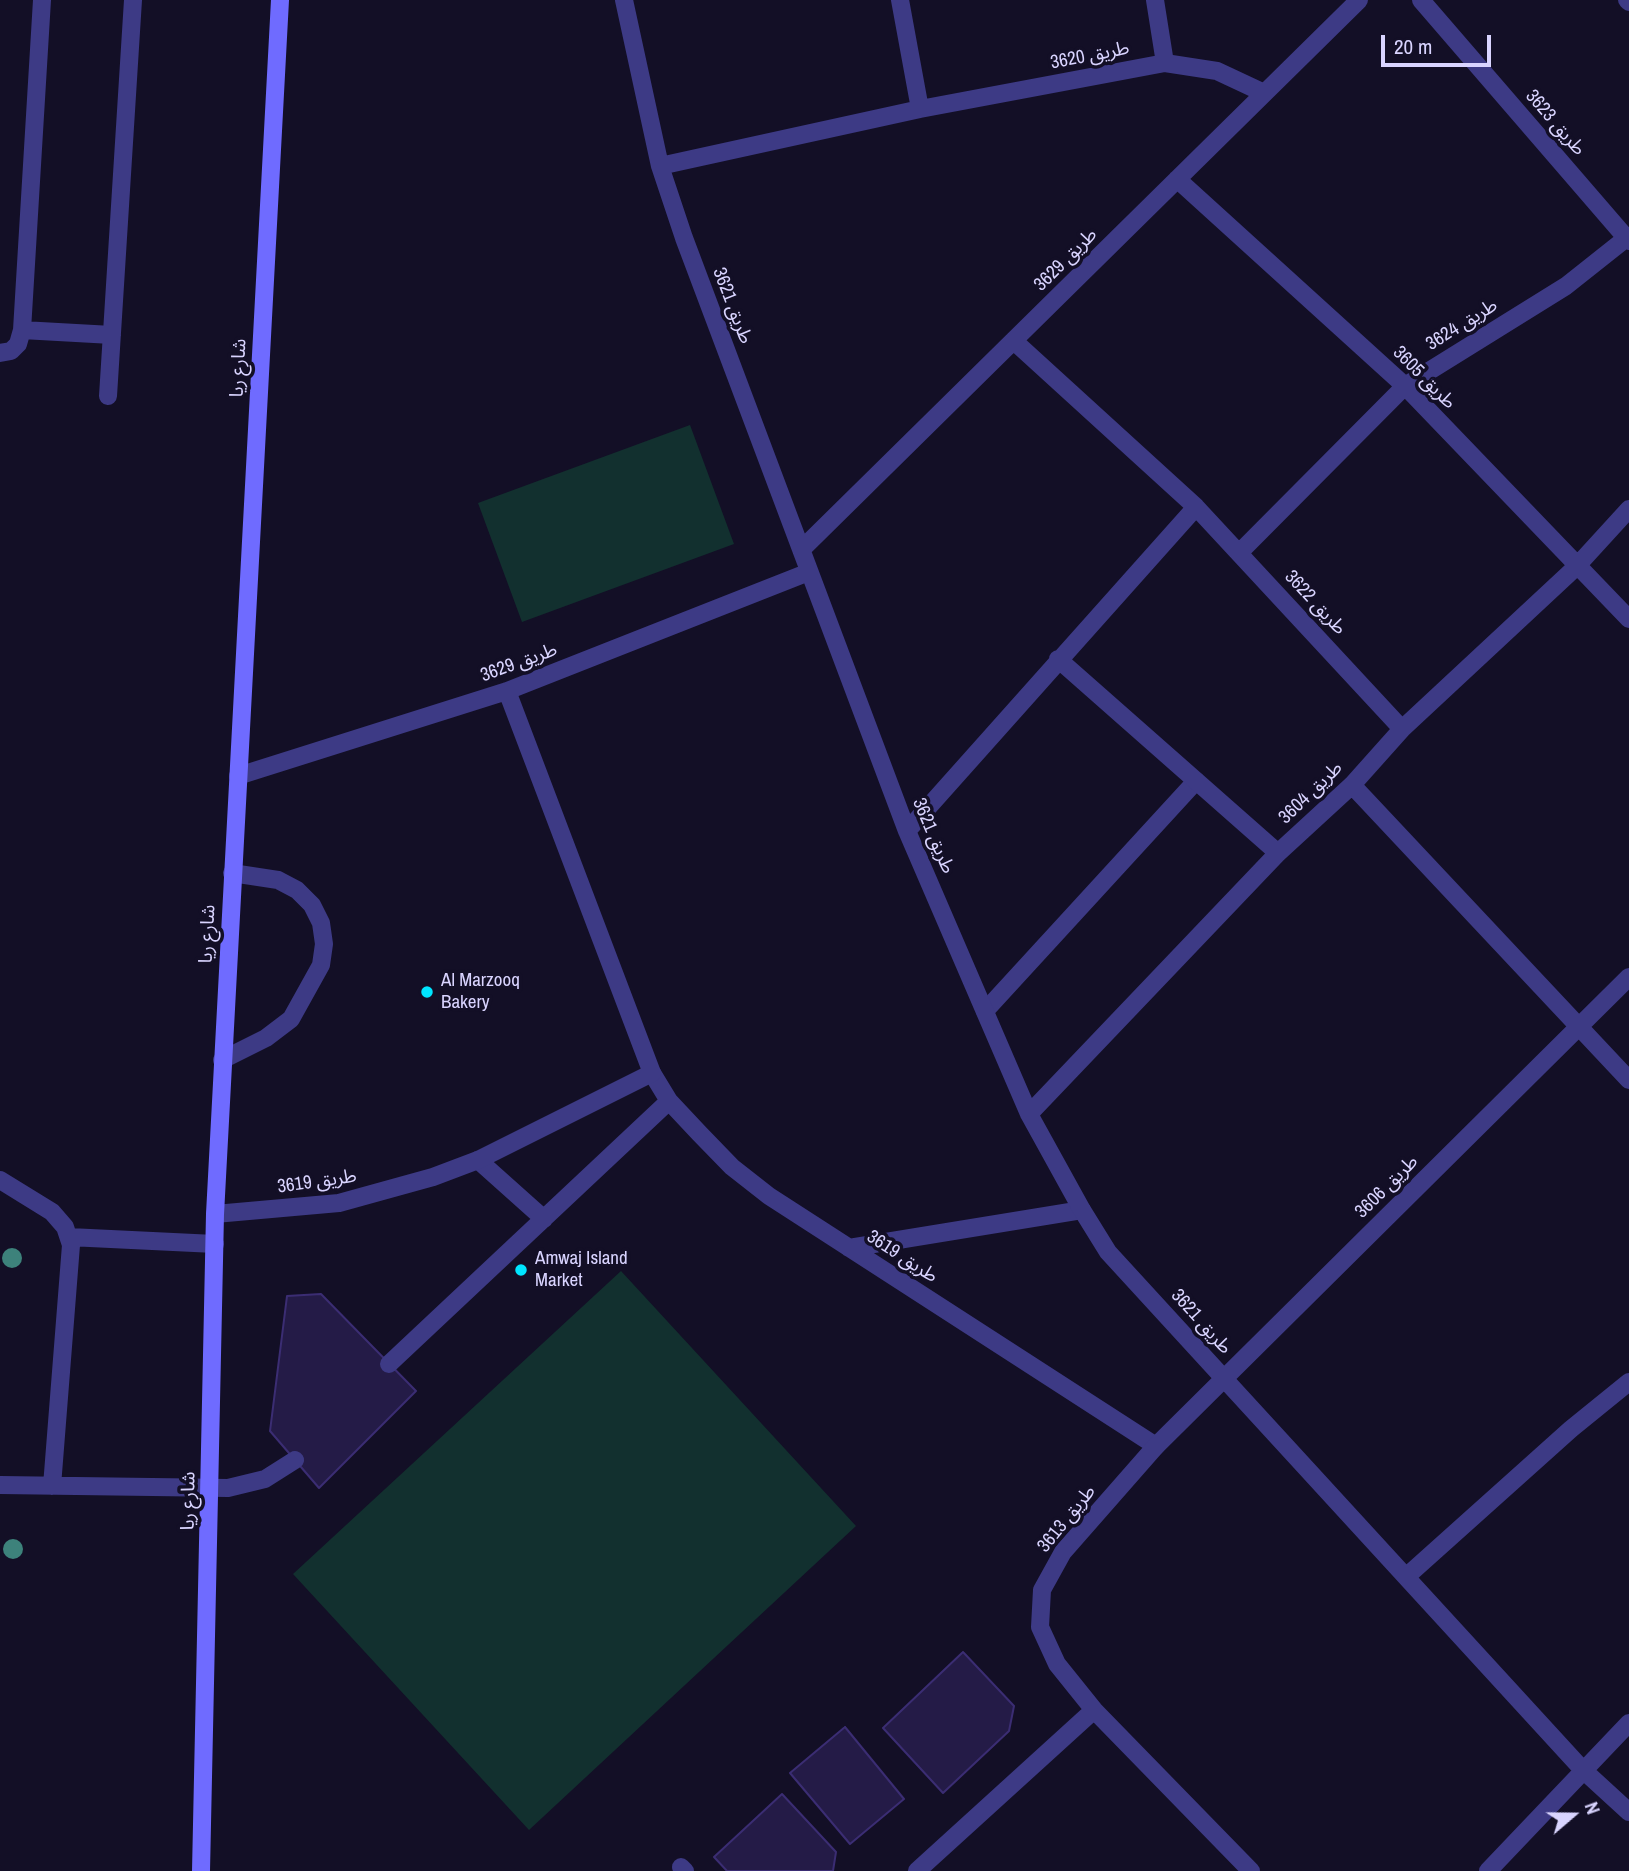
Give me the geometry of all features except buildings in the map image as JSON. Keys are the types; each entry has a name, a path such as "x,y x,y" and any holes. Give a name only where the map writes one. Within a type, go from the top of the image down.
{"main road":[{"name":"شارع ريا","path":"201,1871 215,1214 280,0"}],"street":[{"path":"0,353 11,351 18,344 22,330 42,0"},
{"path":"108,396 133,0"},
{"name":"طريق 3621","path":"624,0 660,166 684,238 803,548 809,572 907,831 1029,1114 1082,1210 1108,1252 1408,1576 1582,1769 1629,1812"},
{"path":"900,0 920,109"},
{"path":"1154,0 1165,63"},
{"name":"طريق 3629","path":"803,548 1015,342 1359,0"},
{"name":"طريق 3623","path":"1421,0 1628,238"},
{"name":"طريق 3620","path":"660,166 920,109 1165,63 1217,71 1264,93"},
{"name":"طريق 3605","path":"1177,179 1405,386 1576,567 1629,619"},
{"name":"طريق 3624","path":"1239,552 1405,386 1566,286 1628,238"},
{"path":"22,330 111,335"},
{"name":"طريق 3622","path":"1015,342 1196,507 1402,729"},
{"path":"907,831 1196,507"},
{"name":"طريق 3604","path":"1029,1114 1278,853 1352,785 1402,729 1576,567 1629,509"},
{"name":"طريق 3629","path":"238,776 507,691 809,572"},
{"path":"1058,659 1278,853"},
{"name":"طريق 3619","path":"507,691 652,1073 669,1101 732,1167 769,1196 1156,1446"},
{"path":"985,1011 1196,781"},
{"path":"1352,785 1629,1080"},
{"path":"222,1060 266,1038 291,1019 321,965 324,944 316,914 297,890 278,880 232,873"},
{"name":"طريق 3606","path":"1223,1378 1629,977"},
{"name":"طريق 3619","path":"215,1214 339,1203 400,1187 478,1160 652,1073"},
{"path":"389,1364 669,1101"},
{"path":"478,1160 544,1219"},
{"path":"0,1180 52,1212 69,1237 71,1253 52,1486"},
{"path":"849,1248 1082,1210"},
{"path":"69,1237 215,1244"},
{"name":"طريق 3613","path":"1223,1378 1156,1446 1063,1552 1042,1590 1041,1627 1057,1664 1094,1710 1251,1871"},
{"path":"1408,1576 1571,1429 1629,1382"},
{"path":"0,1485 247,1485 281,1471 295,1460"},
{"path":"917,1871 1094,1710"},
{"path":"1488,1871 1582,1769 1629,1723"}],"green space":[{"path":"690,425 734,544 522,622 478,503"},
{"path":"621,1271 856,1526 529,1830 293,1574"}],"place":[{"name":"Al Marzooq Bakery","path":"427,992"},
{"name":"Amwaj Island Market","path":"521,1270"}]}
